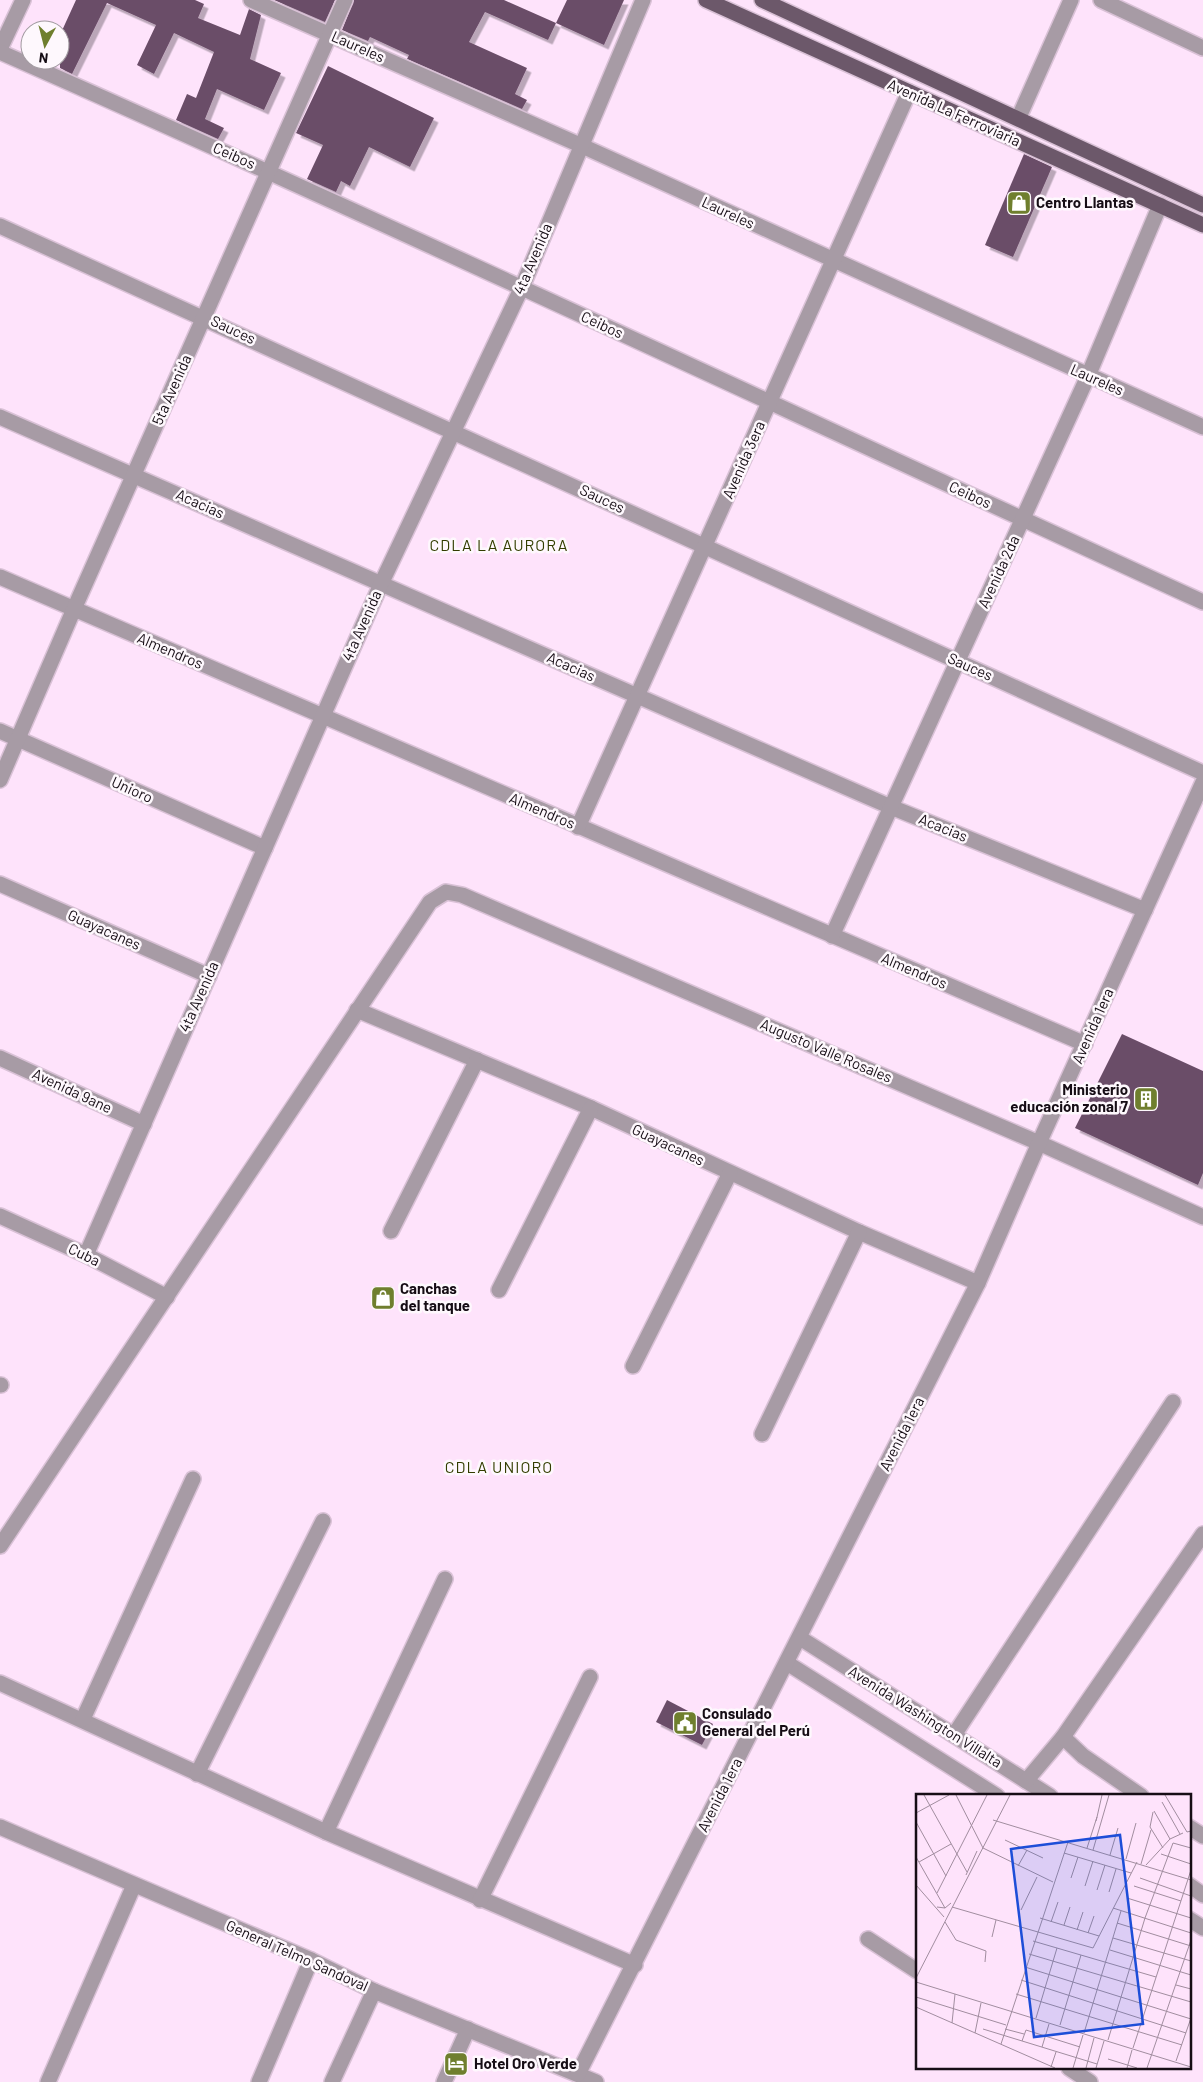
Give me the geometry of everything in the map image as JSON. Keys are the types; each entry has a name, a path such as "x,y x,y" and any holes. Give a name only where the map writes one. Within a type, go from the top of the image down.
{"main road":[{"name":"Avenida La Ferroviaria","path":"706,0 1203,225"},
{"name":"Avenida La Ferroviaria","path":"762,0 1019,117 1203,205"}],"street":[{"path":"0,50 23,0"},
{"name":"Laureles","path":"252,0 580,145 833,262 1203,427"},
{"name":"5ta Avenida","path":"0,780 345,0"},
{"name":"4ta Avenida","path":"86,1255 381,584 522,287 580,145 643,0"},
{"path":"1019,117 1071,0"},
{"path":"1101,0 1203,48"},
{"name":"Ceibos","path":"0,50 522,287 769,403 1203,602"},
{"name":"Avenida 3era","path":"578,827 909,92"},
{"name":"Avenida 2da","path":"832,936 1088,376 1160,205"},
{"name":"Sauces","path":"0,226 205,317 1203,773"},
{"name":"Acacias","path":"0,417 134,474 891,807 1145,910"},
{"name":"Almendros","path":"0,577 1085,1044"},
{"name":"Unioro","path":"0,732 265,848"},
{"name":"Avenida 1era","path":"578,2074 978,1283 1038,1143 1085,1044 1203,782"},
{"name":"Guayacanes","path":"0,884 208,976"},
{"name":"Augusto Valle Rosales","path":"357,1010 430,902 446,892 462,895 1038,1143 1203,1217"},
{"path":"0,1546 168,1297 357,1010"},
{"name":"Guayacanes","path":"357,1010 591,1108 859,1232 978,1283"},
{"name":"Avenida 9ane","path":"0,1058 144,1124"},
{"path":"391,1231 477,1060"},
{"path":"499,1290 591,1108"},
{"path":"633,1366 730,1173"},
{"name":"Cuba","path":"0,1216 86,1255 168,1297"},
{"path":"762,1434 859,1232"},
{"path":"954,1736 1173,1402"},
{"path":"83,1718 194,1479"},
{"path":"197,1774 323,1521"},
{"path":"1026,1781 1063,1737 1203,1534"},
{"path":"326,1832 445,1580"},
{"name":"Avenida Washington Villalta","path":"800,1638 1047,1794"},
{"name":"Avenida Washington Villalta","path":"787,1663 994,1794"},
{"path":"480,1900 590,1677"},
{"path":"0,1682 83,1718 197,1774 326,1832 480,1900 635,1964"},
{"path":"1063,1737 1084,1756 1138,1794"},
{"name":"General Telmo Sandoval","path":"0,1827 311,1960 374,1991 596,2082"},
{"path":"48,2082 134,1884"},
{"path":"1190,1886 1203,1894"},
{"path":"1190,1920 1203,1928"},
{"path":"868,1939 916,1970"},
{"path":"258,2082 311,1960"},
{"path":"332,2082 374,1991"},
{"path":"444,2082 468,2029"},
{"path":"1071,2070 1090,2082"}],"building":[{"path":"76,0 195,0 204,4 198,18 240,35 249,9 261,15 250,59 281,73 264,110 217,89 205,119 224,128 218,139 176,120 187,94 196,98 214,52 174,33 154,74 137,65 156,25 107,3 72,74 64,70 70,70 70,20 67,20"},
{"path":"274,0 335,0 325,22"},
{"path":"354,0 504,0 556,23 548,40 485,12 469,42 527,68 515,94 527,100 522,109 407,59 409,55 370,37 368,41 342,30"},
{"path":"567,0 624,0 604,45 556,23"},
{"path":"328,66 434,118 410,167 369,147 350,186 341,181 336,192 307,179 323,145 296,133"},
{"name":"Centro Llantas","path":"1024,154 1052,167 1013,257 985,245"},
{"name":"Ministerio educación zonal 7","path":"1122,1034 1203,1071 1203,1173 1198,1185 1075,1128"},
{"name":"Consulado General del Perú","path":"667,1700 713,1724 702,1745 656,1722"}],"place":[{"name":"Centro Llantas","path":"1019,203"},
{"name":"Ministerio educación zonal 7","path":"1146,1099"},
{"name":"Canchas del tanque","path":"383,1298"},
{"name":"Consulado General del Perú","path":"685,1723"},
{"name":"Hotel Oro Verde","path":"456,2064"}],"district":[{"name":"CDLA LA AURORA","path":"499,545"},
{"name":"CDLA UNIORO","path":"499,1467"}]}
